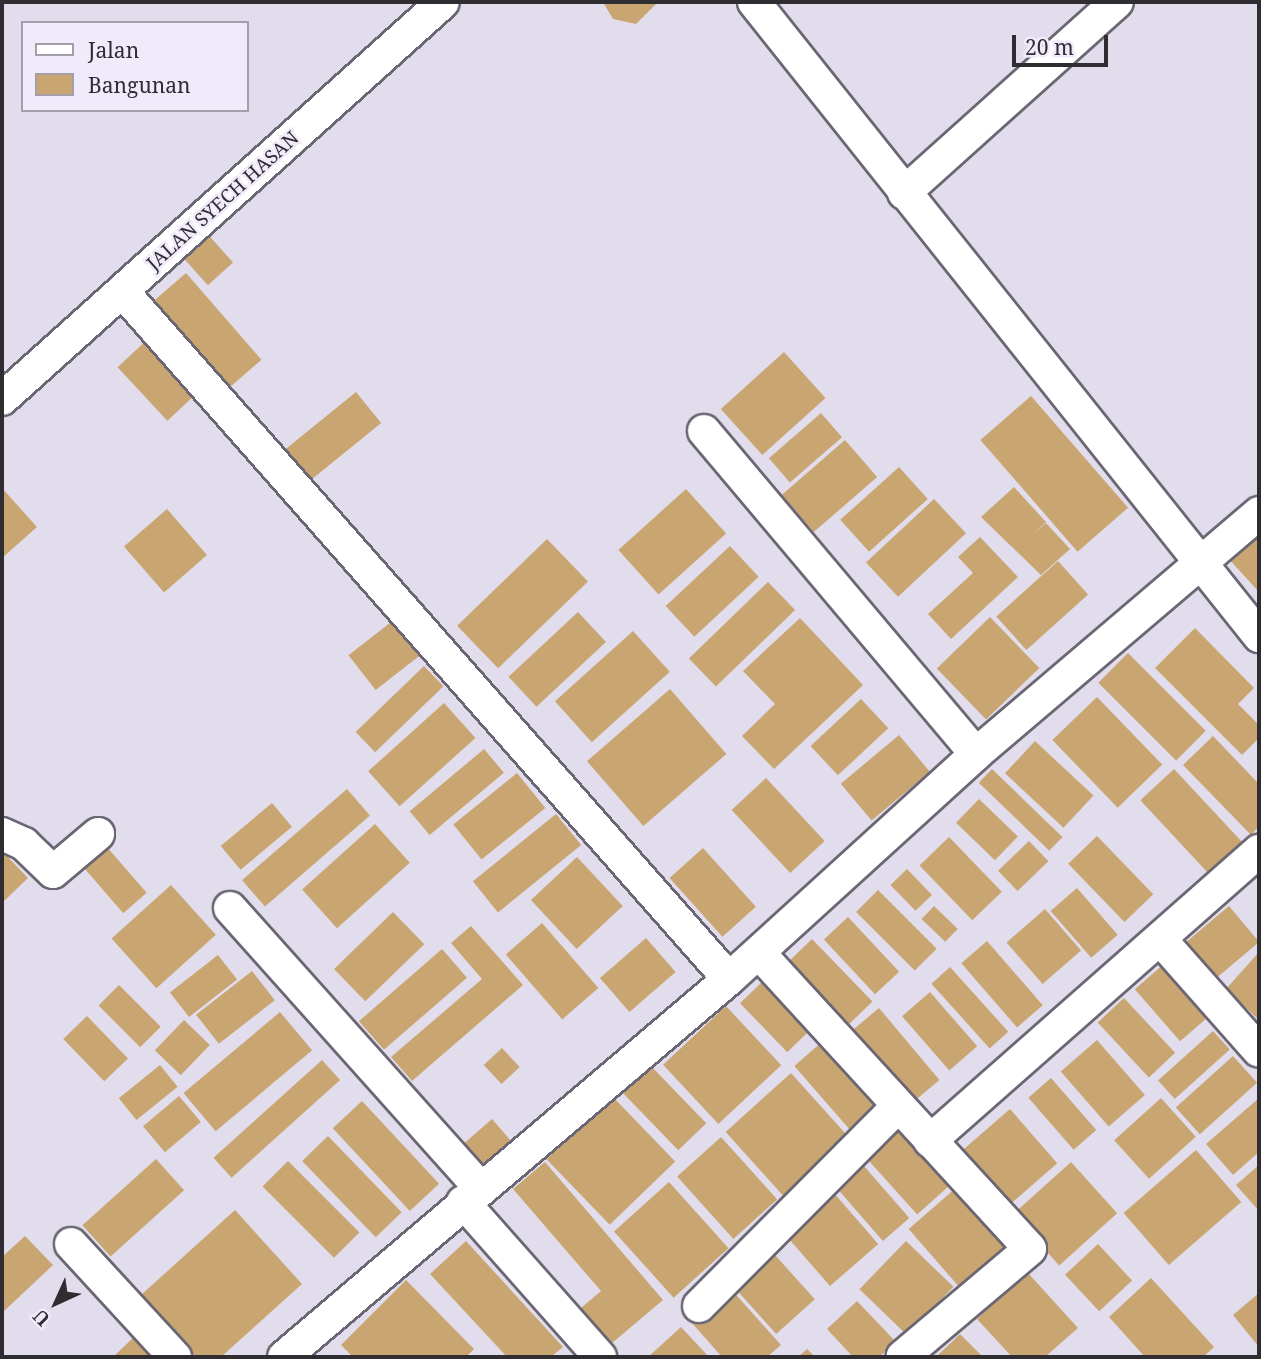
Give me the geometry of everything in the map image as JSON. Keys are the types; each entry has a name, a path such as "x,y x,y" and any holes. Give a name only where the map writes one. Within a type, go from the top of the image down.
{"street":[{"name":"JALAN SYECH HASAN","path":"2,399 443,2"},
{"path":"754,2 1198,566 1259,636"},
{"path":"904,193 1116,2"},
{"path":"122,291 729,979"},
{"path":"705,431 976,754"},
{"path":"284,1357 729,979 976,754 1259,513"},
{"path":"2,834 24,844 53,872 98,834"},
{"path":"930,1141 1259,851"},
{"path":"230,908 472,1195 600,1357"},
{"path":"1160,939 1259,1051"},
{"path":"759,953 896,1108 1030,1249 902,1357"},
{"path":"699,1306 896,1108"},
{"path":"71,1244 175,1357"}],"building":[{"path":"603,2 658,2 636,24 613,19"},
{"path":"203,229 233,262 208,285 178,252"},
{"path":"186,273 261,360 227,389 152,303"},
{"path":"149,338 199,391 167,421 118,367"},
{"path":"784,352 825,398 762,455 721,409"},
{"path":"356,392 381,423 308,482 283,451"},
{"path":"1031,396 1128,508 1078,552 980,440"},
{"path":"821,413 842,437 790,482 769,458"},
{"path":"845,440 877,477 814,532 782,495"},
{"path":"899,467 928,499 869,552 840,520"},
{"path":"1014,487 1046,522 1033,534 1046,523 1070,549 1041,575 981,517"},
{"path":"2,488 37,527 2,558"},
{"path":"686,489 726,534 659,594 618,550"},
{"path":"934,499 966,533 898,597 866,562"},
{"path":"167,509 207,555 164,592 124,546"},
{"path":"1259,527 1259,592 1227,557"},
{"path":"980,537 1018,577 951,639 928,614 973,573 958,557"},
{"path":"547,539 588,581 498,668 457,626"},
{"path":"730,546 759,577 694,637 666,606"},
{"path":"1058,561 1088,594 1026,650 996,617"},
{"path":"768,582 795,610 716,686 689,658"},
{"path":"578,612 606,642 536,707 509,677"},
{"path":"990,617 1039,668 986,719 937,668"},
{"path":"800,618 863,685 774,769 742,736 775,704 743,671"},
{"path":"395,619 422,654 376,690 349,655"},
{"path":"1195,628 1254,688 1238,704 1259,725 1259,738 1242,755 1155,668"},
{"path":"633,631 670,672 592,742 555,701"},
{"path":"1128,653 1206,731 1176,760 1098,683"},
{"path":"424,666 443,686 375,752 356,732"},
{"path":"670,689 726,754 643,826 587,761"},
{"path":"1097,697 1162,765 1118,808 1052,740"},
{"path":"861,699 888,728 838,775 811,746"},
{"path":"444,703 475,738 400,806 368,771"},
{"path":"899,735 930,772 872,821 841,784"},
{"path":"1213,736 1259,784 1259,826 1251,835 1183,765"},
{"path":"1035,741 1094,796 1064,828 1005,773"},
{"path":"484,749 504,773 430,835 410,811"},
{"path":"992,769 1062,837 1049,851 979,783"},
{"path":"1174,769 1244,844 1211,876 1140,800"},
{"path":"517,773 545,808 482,860 453,825"},
{"path":"766,778 825,841 790,873 732,810"},
{"path":"347,789 370,815 265,907 242,880"},
{"path":"979,799 1018,837 995,860 956,823"},
{"path":"272,803 292,827 241,870 221,846"},
{"path":"556,814 581,845 498,912 473,881"},
{"path":"375,824 410,863 337,928 302,890"},
{"path":"1097,836 1153,894 1124,922 1068,864"},
{"path":"949,837 1002,892 972,920 920,865"},
{"path":"1029,841 1048,861 1018,891 998,871"},
{"path":"106,846 147,893 123,913 83,866"},
{"path":"703,848 756,907 722,937 670,878"},
{"path":"2,851 28,878 2,903"},
{"path":"577,857 623,906 577,949 531,900"},
{"path":"907,869 932,895 915,911 890,885"},
{"path":"171,885 216,935 156,988 112,939"},
{"path":"1077,888 1118,935 1091,958 1051,911"},
{"path":"878,890 937,949 915,971 856,912"},
{"path":"934,906 958,929 945,942 921,919"},
{"path":"1229,906 1259,942 1212,981 1182,945"},
{"path":"1045,909 1081,951 1043,984 1007,942"},
{"path":"393,912 424,944 365,1001 334,969"},
{"path":"848,917 899,972 875,994 824,940"},
{"path":"542,923 598,988 562,1019 506,954"},
{"path":"471,926 523,985 412,1081 391,1057 482,979 451,943"},
{"path":"646,938 676,972 629,1012 600,978"},
{"path":"812,939 872,1002 846,1027 785,965"},
{"path":"987,941 1043,1005 1017,1027 961,963"},
{"path":"442,949 467,978 384,1050 359,1021"},
{"path":"1259,952 1259,1020 1226,989"},
{"path":"218,955 237,979 189,1017 170,993"},
{"path":"1165,963 1210,1015 1180,1041 1135,989"},
{"path":"950,967 1008,1032 990,1048 931,984"},
{"path":"252,971 275,1000 219,1044 196,1015"},
{"path":"763,981 810,1030 787,1052 740,1003"},
{"path":"119,985 161,1027 140,1047 98,1006"},
{"path":"930,992 977,1046 949,1071 902,1016"},
{"path":"1124,998 1175,1053 1149,1077 1098,1023"},
{"path":"726,1006 781,1065 718,1124 663,1065"},
{"path":"879,1008 939,1080 914,1101 854,1029"},
{"path":"280,1012 312,1050 216,1131 183,1093"},
{"path":"87,1016 128,1058 104,1081 63,1039"},
{"path":"184,1020 210,1045 181,1075 155,1050"},
{"path":"1213,1031 1230,1050 1175,1099 1158,1081"},
{"path":"1097,1040 1145,1095 1109,1127 1061,1071"},
{"path":"823,1041 881,1108 853,1133 794,1066"},
{"path":"502,1048 520,1067 501,1084 484,1065"},
{"path":"1233,1056 1257,1083 1200,1134 1176,1108"},
{"path":"322,1060 340,1080 232,1178 214,1158"},
{"path":"160,1065 178,1087 136,1120 119,1098"},
{"path":"650,1065 706,1123 678,1150 622,1092"},
{"path":"791,1073 849,1137 783,1196 726,1132"},
{"path":"1051,1078 1096,1130 1074,1150 1028,1098"},
{"path":"179,1096 201,1122 165,1152 143,1126"},
{"path":"612,1096 675,1161 610,1225 547,1159"},
{"path":"1161,1098 1196,1137 1149,1179 1114,1140"},
{"path":"1259,1098 1259,1152 1233,1175 1206,1144"},
{"path":"362,1101 439,1184 410,1211 333,1128"},
{"path":"1010,1109 1057,1163 1006,1208 959,1154"},
{"path":"492,1119 511,1141 482,1166 463,1144"},
{"path":"902,1126 953,1182 917,1215 866,1158"},
{"path":"328,1136 402,1212 376,1237 302,1161"},
{"path":"721,1137 777,1199 733,1239 677,1176"},
{"path":"1196,1150 1241,1202 1169,1265 1124,1213"},
{"path":"156,1159 184,1190 111,1256 82,1225"},
{"path":"288,1161 359,1232 334,1258 263,1186"},
{"path":"545,1162 663,1300 605,1349 575,1313 601,1291 513,1189"},
{"path":"1071,1162 1117,1213 1059,1265 1013,1214"},
{"path":"1259,1165 1259,1211 1236,1185"},
{"path":"864,1166 909,1218 883,1241 838,1189"},
{"path":"669,1182 729,1248 674,1298 614,1232"},
{"path":"957,1187 1010,1248 962,1290 909,1229"},
{"path":"833,1192 878,1244 830,1286 785,1234"},
{"path":"235,1210 302,1284 221,1357 196,1357 141,1295"},
{"path":"25,1236 53,1265 2,1313 2,1257"},
{"path":"466,1241 563,1347 551,1357 507,1357 430,1274"},
{"path":"906,1241 953,1287 907,1335 859,1289"},
{"path":"1098,1244 1132,1281 1099,1311 1065,1275"},
{"path":"766,1245 815,1299 776,1334 727,1280"},
{"path":"1028,1273 1078,1328 1045,1357 1012,1357 977,1319"},
{"path":"1151,1278 1214,1347 1203,1357 1145,1357 1109,1317"},
{"path":"406,1280 474,1349 466,1357 353,1357 341,1345"},
{"path":"730,1288 781,1345 767,1357 722,1357 691,1322"},
{"path":"1259,1293 1259,1347 1233,1315"},
{"path":"857,1301 896,1342 879,1357 853,1357 827,1329"},
{"path":"681,1327 709,1357 648,1357"},
{"path":"960,1334 983,1357 936,1357"},
{"path":"133,1338 152,1357 113,1357"},
{"path":"807,1349 815,1357 798,1357"}]}
